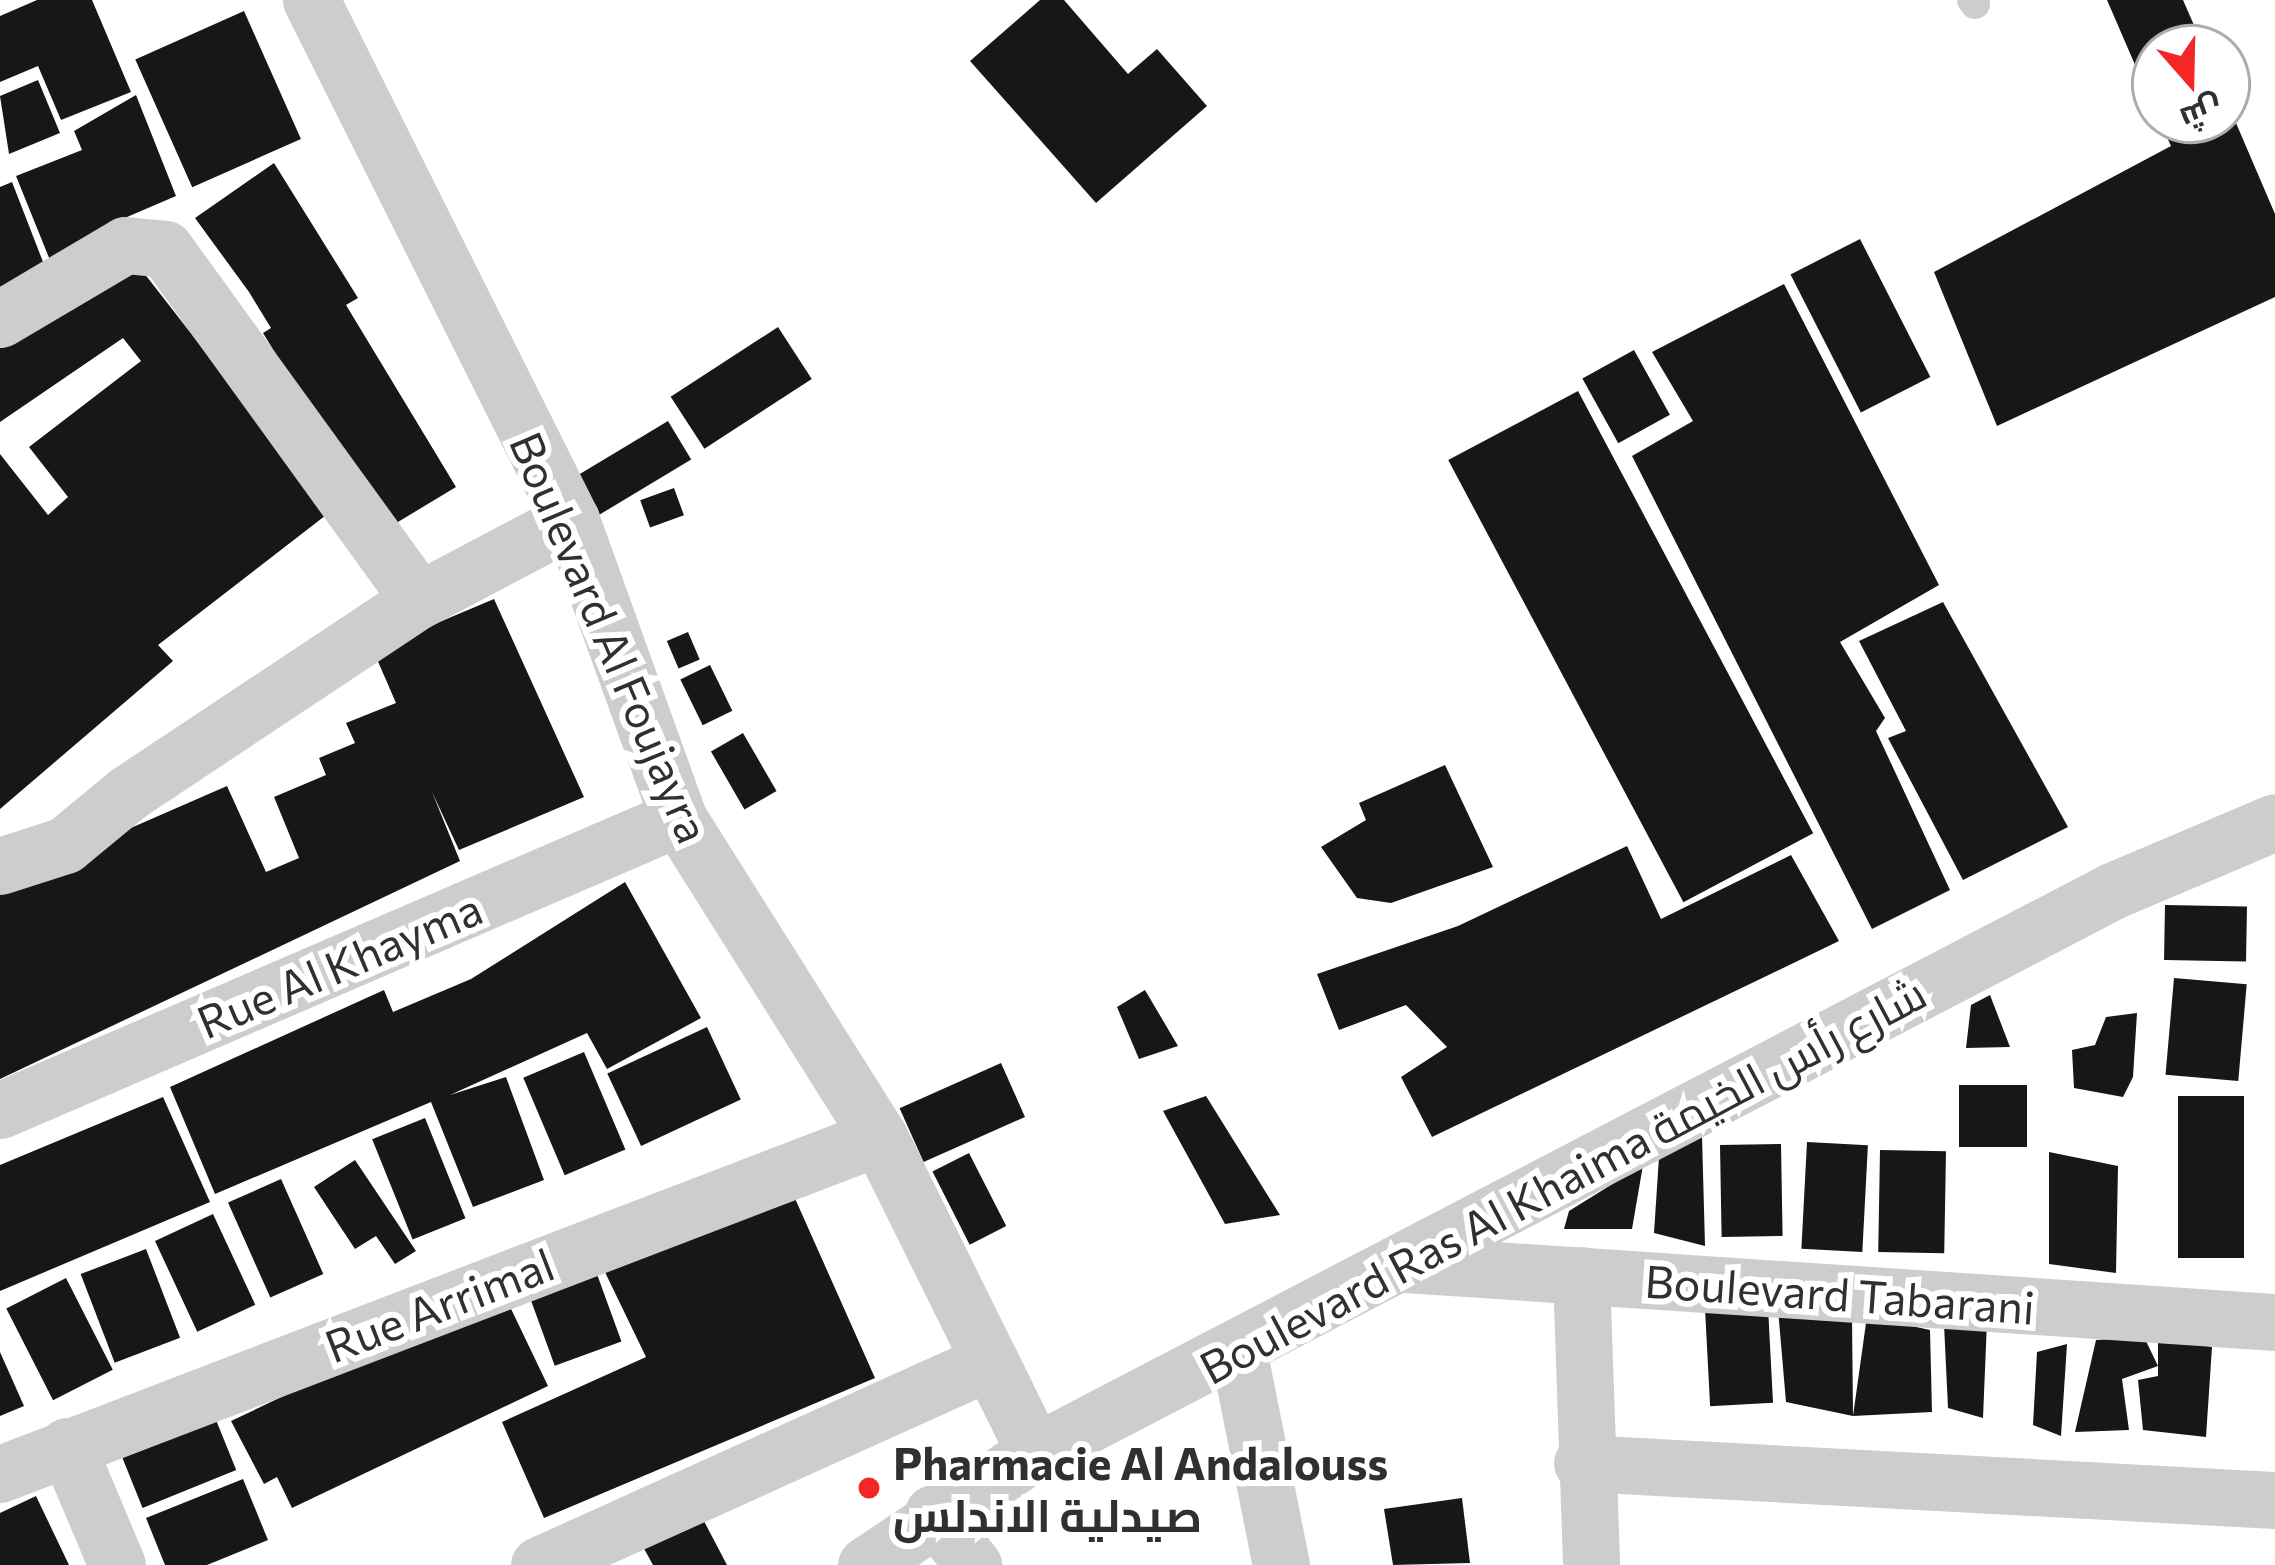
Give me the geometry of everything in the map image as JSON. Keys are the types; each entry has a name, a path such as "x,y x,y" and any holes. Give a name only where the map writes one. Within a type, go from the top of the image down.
{"street":[{"name":"Boulevard Al Foujayra","path":"311,0 571,520 678,818 879,1137 1035,1452"},
{"path":"0,319 125,245 165,249 419,600"},
{"path":"0,866 65,845 128,794 419,600 571,520"},
{"name":"Rue Al Khayma","path":"0,1110 678,818"},
{"name":"Boulevard Ras Al Khaima شارع رأس الخيمة","path":"866,1565 933,1513 1035,1452 1406,1264 2112,890 2275,823"},
{"name":"Rue Arrimal","path":"0,1474 879,1137"},
{"name":"Boulevard Tabarani","path":"1406,1264 2275,1322"},
{"path":"1581,1276 1582,1463 1591,1565"},
{"path":"1238,1349 1281,1565"},
{"path":"539,1565 990,1361"},
{"path":"67,1446 117,1565"},
{"path":"1582,1463 2275,1500"},
{"path":"933,1513 973,1565"}],"building":[{"path":"37,0 92,0 131,92 61,120 38,66 0,82 0,16"},
{"path":"1040,0 1064,0 1128,74 1157,49 1207,106 1096,203 970,61"},
{"path":"2107,0 2183,0 2194,24 2131,24 2131,56"},
{"path":"244,11 301,139 192,187 135,59"},
{"path":"38,80 60,133 9,154 0,96"},
{"path":"136,95 176,196 113,223 58,280 16,176 82,150 74,131"},
{"path":"2245,144 2275,214 2275,297 1997,426 1934,272 2171,146"},
{"path":"274,163 358,298 346,305 456,487 383,531 263,333 271,328 195,218"},
{"path":"12,182 52,285 0,306 0,187"},
{"path":"1860,239 1930,377 1861,413 1791,274"},
{"path":"130,255 330,512 158,645 173,661 0,809 0,454 48,515 68,497 29,447 141,361 123,338 0,422 0,347"},
{"path":"1784,284 1939,585 1840,642 1885,718 1876,731 1950,890 1872,929 1632,456 1693,421 1652,352"},
{"path":"778,327 812,379 704,449 671,397"},
{"path":"1634,350 1670,415 1618,443 1582,379"},
{"path":"1578,391 1813,833 1683,902 1448,460"},
{"path":"668,421 691,460 593,518 570,480"},
{"path":"674,488 684,515 650,528 640,500"},
{"path":"494,599 584,797 459,850 432,792 460,861 0,1079 0,885 227,786 266,872 299,858 274,797 326,775 319,758 355,743 346,723 396,703 373,650"},
{"path":"1943,602 2068,827 1963,880 1888,738 1906,731 1859,641"},
{"path":"688,632 700,660 679,669 667,641"},
{"path":"710,665 732,711 703,725 680,679"},
{"path":"743,733 776,791 744,810 711,752"},
{"path":"1445,765 1493,867 1391,903 1357,898 1321,847 1366,820 1359,803"},
{"path":"1627,846 1661,919 1791,855 1839,941 1432,1137 1401,1077 1447,1047 1406,1005 1339,1030 1317,974 1458,926"},
{"path":"625,882 701,1018 607,1069 587,1033 450,1095 506,1077 544,1180 473,1207 431,1102 215,1194 170,1087 384,990 393,1012 471,979"},
{"path":"2165,905 2247,906 2246,961 2164,960"},
{"path":"2174,978 2247,984 2238,1081 2166,1075"},
{"path":"1145,990 1178,1046 1139,1059 1117,1007"},
{"path":"1990,995 2010,1047 1966,1048 1971,1005"},
{"path":"2137,1013 2133,1077 2123,1097 2074,1088 2072,1050 2095,1045 2106,1017"},
{"path":"707,1027 741,1100 641,1146 607,1073"},
{"path":"584,1052 625,1150 565,1175 523,1078"},
{"path":"1001,1063 1025,1117 924,1162 900,1108"},
{"path":"1959,1085 2027,1085 2027,1147 1959,1147"},
{"path":"1206,1096 1280,1215 1225,1224 1163,1111"},
{"path":"2178,1096 2244,1096 2244,1258 2178,1258"},
{"path":"163,1097 210,1202 0,1291 0,1165"},
{"path":"425,1118 465,1218 413,1239 372,1139"},
{"path":"1702,1136 1705,1246 1654,1233 1659,1157"},
{"path":"1807,1142 1868,1145 1862,1252 1801,1249"},
{"path":"1781,1144 1783,1236 1722,1237 1720,1145"},
{"path":"1880,1150 1946,1151 1944,1253 1878,1252"},
{"path":"2049,1152 2118,1166 2116,1273 2049,1264"},
{"path":"969,1153 1006,1226 970,1245 932,1172"},
{"path":"355,1160 416,1251 395,1264 376,1236 355,1249 314,1187"},
{"path":"1643,1165 1632,1229 1564,1229 1569,1211"},
{"path":"785,1176 875,1378 544,1518 502,1422 646,1357 602,1266"},
{"path":"281,1179 323,1274 270,1298 228,1203"},
{"path":"213,1214 255,1305 197,1332 155,1241"},
{"path":"146,1249 180,1338 115,1363 81,1274"},
{"path":"590,1255 621,1341 555,1366 523,1279"},
{"path":"66,1278 113,1370 53,1400 6,1308"},
{"path":"503,1292 548,1386 292,1508 277,1477 264,1484 231,1421"},
{"path":"1768,1307 1773,1403 1710,1406 1705,1310"},
{"path":"1778,1309 1852,1317 1853,1416 1786,1402"},
{"path":"1867,1316 1930,1330 1932,1412 1853,1416"},
{"path":"1987,1321 1983,1418 1948,1408 1944,1324"},
{"path":"2158,1336 2212,1347 2206,1437 2143,1430 2138,1380 2158,1376"},
{"path":"2144,1337 2158,1366 2122,1379 2129,1430 2075,1432 2096,1340"},
{"path":"2067,1344 2061,1436 2033,1425 2037,1352"},
{"path":"0,1352 24,1406 0,1416"},
{"path":"216,1420 236,1470 143,1508 122,1458"},
{"path":"243,1479 268,1540 207,1565 165,1565 146,1518"},
{"path":"36,1496 69,1565 0,1565 0,1513"},
{"path":"1462,1498 1470,1563 1393,1565 1384,1509"},
{"path":"695,1504 727,1565 653,1565 636,1534"}],"place":[{"name":"Pharmacie Al Andalouss صيدلية الاندلس","path":"869,1488"}]}
